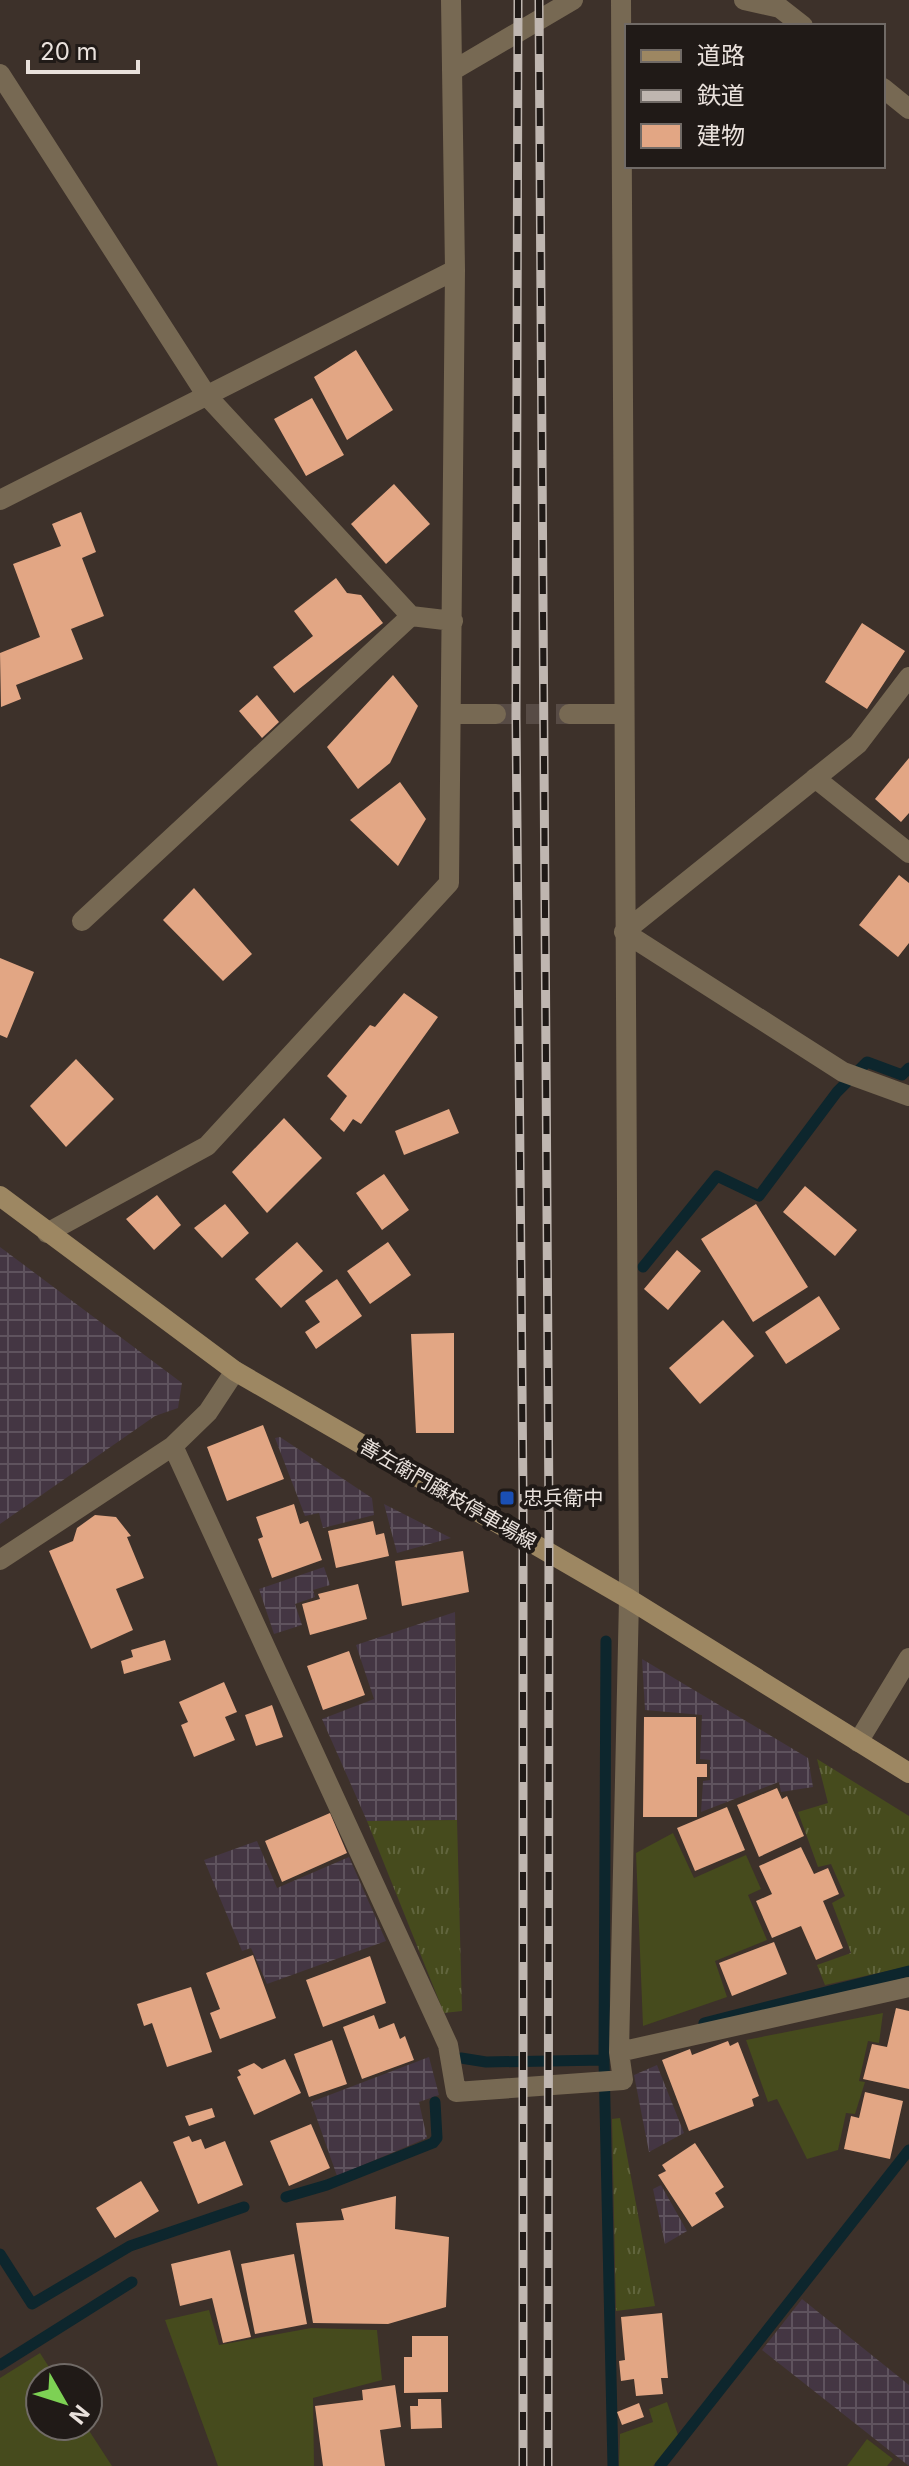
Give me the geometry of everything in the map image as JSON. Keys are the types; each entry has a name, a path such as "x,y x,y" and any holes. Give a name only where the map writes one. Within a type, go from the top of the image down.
{"main road":[{"name":"善左衛門藤枝停車場線","path":"0,1196 235,1371 629,1599 909,1773"}],"street":[{"path":"47,1233 207,1146 449,883 455,270 451,0"},
{"path":"452,71 573,0"},
{"path":"173,1446 448,2045 456,2092 615,2083 623,2080 619,2052 629,1599 621,0"},
{"path":"744,0 780,8 800,24"},
{"path":"0,74 207,396 411,616 453,621"},
{"path":"885,90 909,109"},
{"path":"0,500 455,270"},
{"path":"82,921 411,616"},
{"path":"624,932 858,744 909,677"},
{"path":"451,714 496,714"},
{"path":"569,714 623,714"},
{"path":"815,778 909,853"},
{"path":"624,932 843,1072 909,1096"},
{"path":"0,1560 173,1446 208,1412 235,1371"},
{"path":"858,1742 909,1658"},
{"path":"619,2052 909,1987"}],"shaded area":[{"path":"0,1247 182,1383 178,1408 155,1416 0,1524"},
{"path":"280,1437 372,1498 374,1515 323,1528 319,1513 305,1516 275,1438"},
{"path":"384,1504 451,1538 397,1553"},
{"path":"324,1567 330,1585 313,1590 315,1597 295,1604 302,1625 274,1634 259,1589"},
{"path":"455,1612 457,1820 367,1821 322,1719 374,1699 356,1645"},
{"path":"642,1659 808,1758 813,1787 781,1792 779,1782 701,1812 703,1781 710,1780 710,1760 700,1759 702,1715 645,1710"},
{"path":"257,1841 277,1888 349,1857 386,1941 267,1984 251,1948 242,1951 204,1860"},
{"path":"429,2057 439,2095 419,2102 427,2138 337,2176 311,2102"},
{"path":"657,2065 684,2133 649,2152 634,2075"},
{"path":"661,2185 687,2231 665,2244 653,2189"},
{"path":"802,2299 909,2385 909,2466 762,2350"}],"green space":[{"path":"817,1759 909,1816 909,1966 825,1985 817,1965 851,1953 832,1903 845,1896 831,1864 818,1867 798,1812 828,1803"},
{"path":"457,1820 462,2011 444,2013 367,1821"},
{"path":"673,1833 694,1878 746,1855 761,1889 748,1895 767,1940 715,1961 727,1997 643,2026 636,1853"},
{"path":"883,2013 879,2043 868,2041 859,2081 865,2082 855,2114 846,2113 838,2150 807,2159 777,2099 768,2102 746,2040"},
{"path":"620,2118 655,2306 616,2311 612,2119"},
{"path":"209,2310 219,2345 311,2328 377,2330 382,2380 313,2398 314,2466 218,2466 165,2320"},
{"path":"40,2353 46,2362 26,2362"},
{"path":"24,2363 24,2442 96,2442 112,2466 0,2466 0,2378"},
{"path":"667,2402 678,2435 653,2466 619,2466 620,2434 653,2422 649,2409"},
{"path":"867,2439 893,2459 887,2466 847,2466"}],"building":[{"path":"356,350 393,410 347,440 314,377"},
{"path":"312,398 344,455 306,476 274,419"},
{"path":"394,484 430,524 386,564 351,524"},
{"path":"81,512 96,552 82,558 104,616 71,629 83,659 16,685 21,699 1,707 0,653 40,637 13,564 61,546 52,524"},
{"path":"336,578 347,593 361,595 383,623 294,693 273,667 313,636 294,611"},
{"path":"862,623 905,651 867,709 825,682"},
{"path":"393,675 418,706 390,763 358,789 327,747"},
{"path":"257,695 279,722 262,738 239,711"},
{"path":"909,758 909,813 901,822 875,799"},
{"path":"400,782 426,819 398,866 350,820"},
{"path":"899,875 909,883 909,943 898,957 859,925"},
{"path":"194,888 252,954 223,981 163,920"},
{"path":"0,958 34,972 7,1038 0,1035"},
{"path":"404,993 438,1017 361,1124 353,1119 344,1132 330,1119 347,1096 327,1076 370,1025 375,1027"},
{"path":"76,1059 114,1099 66,1147 30,1106"},
{"path":"449,1109 459,1133 404,1155 395,1131"},
{"path":"284,1118 322,1158 267,1213 232,1172"},
{"path":"384,1174 409,1210 382,1230 356,1193"},
{"path":"805,1186 857,1230 835,1256 783,1212"},
{"path":"157,1195 181,1225 154,1250 126,1219"},
{"path":"225,1204 249,1233 222,1258 194,1228"},
{"path":"756,1204 808,1287 753,1322 701,1239"},
{"path":"297,1242 323,1271 281,1308 255,1279"},
{"path":"388,1242 411,1275 370,1304 347,1271"},
{"path":"677,1250 701,1271 668,1310 644,1289"},
{"path":"337,1279 362,1316 316,1349 305,1332 320,1322 305,1301"},
{"path":"819,1296 840,1329 786,1364 765,1332"},
{"path":"723,1320 754,1356 700,1404 669,1368"},
{"path":"454,1333 454,1433 416,1433 411,1334"},
{"path":"263,1425 284,1479 227,1501 207,1447"},
{"path":"294,1504 300,1524 308,1521 322,1560 272,1578 258,1539 263,1537 256,1517"},
{"path":"95,1515 116,1517 131,1536 127,1537 144,1578 116,1589 133,1630 91,1649 49,1551 73,1541 77,1528"},
{"path":"373,1521 376,1535 384,1533 389,1556 336,1568 328,1531"},
{"path":"463,1551 469,1592 402,1606 395,1561"},
{"path":"358,1584 367,1619 310,1635 302,1604 320,1599 318,1594"},
{"path":"165,1640 171,1660 124,1674 121,1661 133,1657 131,1650"},
{"path":"349,1651 365,1695 323,1710 307,1666"},
{"path":"224,1682 237,1712 225,1717 235,1740 194,1757 181,1725 188,1722 179,1702"},
{"path":"272,1705 283,1737 256,1746 245,1715"},
{"path":"644,1717 696,1717 696,1764 707,1764 707,1777 697,1777 697,1817 643,1817"},
{"path":"777,1788 782,1799 787,1796 804,1836 759,1857 737,1805"},
{"path":"727,1807 745,1850 695,1871 677,1828"},
{"path":"330,1813 347,1853 282,1882 265,1841"},
{"path":"801,1847 814,1874 828,1868 839,1894 823,1901 843,1948 816,1960 801,1926 772,1938 756,1901 772,1894 759,1866"},
{"path":"774,1942 787,1974 732,1996 719,1963"},
{"path":"253,1955 276,2018 220,2039 210,2013 220,2009 206,1973"},
{"path":"370,1956 386,2003 323,2027 306,1980"},
{"path":"191,1987 212,2052 167,2067 152,2023 144,2026 137,2004"},
{"path":"896,2008 909,2011 909,2089 863,2079 872,2044 887,2047"},
{"path":"374,2015 379,2029 394,2023 400,2039 405,2036 414,2060 362,2079 343,2027"},
{"path":"332,2040 347,2084 309,2097 294,2054"},
{"path":"728,2041 730,2046 738,2042 759,2096 752,2099 754,2106 689,2131 662,2060 690,2049 692,2055"},
{"path":"285,2059 301,2093 254,2115 237,2077 241,2075 238,2070 254,2063 262,2069"},
{"path":"865,2092 903,2101 890,2159 844,2149 851,2116 859,2118"},
{"path":"212,2108 215,2117 189,2126 185,2116"},
{"path":"311,2124 330,2168 289,2186 270,2141"},
{"path":"189,2136 192,2142 201,2139 205,2149 225,2141 243,2185 198,2204 173,2142"},
{"path":"695,2143 724,2187 715,2193 724,2207 692,2227 658,2175 666,2171 662,2165"},
{"path":"141,2181 159,2211 115,2238 96,2208"},
{"path":"396,2196 395,2229 449,2237 446,2307 388,2324 313,2323 296,2223 344,2220 341,2209"},
{"path":"230,2250 251,2337 223,2343 212,2298 180,2306 171,2264"},
{"path":"294,2254 307,2324 255,2334 241,2264"},
{"path":"662,2313 668,2378 661,2378 663,2394 636,2396 634,2379 621,2381 619,2361 625,2360 621,2317"},
{"path":"412,2336 448,2336 448,2392 404,2393 404,2357 412,2357"},
{"path":"395,2385 401,2427 380,2430 385,2466 323,2466 315,2406 363,2400 362,2390"},
{"path":"418,2399 441,2399 442,2428 411,2429 410,2406 418,2406"},
{"path":"639,2403 644,2417 622,2425 617,2412"}],"waterway":[{"path":"643,1267 717,1176 759,1196 837,1092 867,1062 902,1075 909,1068"},
{"path":"461,2058 486,2062 604,2060 606,1641"},
{"path":"704,2023 909,1971"},
{"path":"604,2060 613,2466"},
{"path":"286,2197 327,2185 433,2143 437,2138 435,2102"},
{"path":"660,2466 909,2150"},
{"path":"0,2254 32,2304 130,2246 244,2207"},
{"path":"0,2365 132,2282"}],"tunnel":[{"path":"496,714 569,714"}],"railway":[{"path":"518,0 516,716 523,1498 523,2466"},
{"path":"539,0 549,1517 548,2466"}],"place":[{"name":"忠兵衛中","path":"507,1498"}]}
